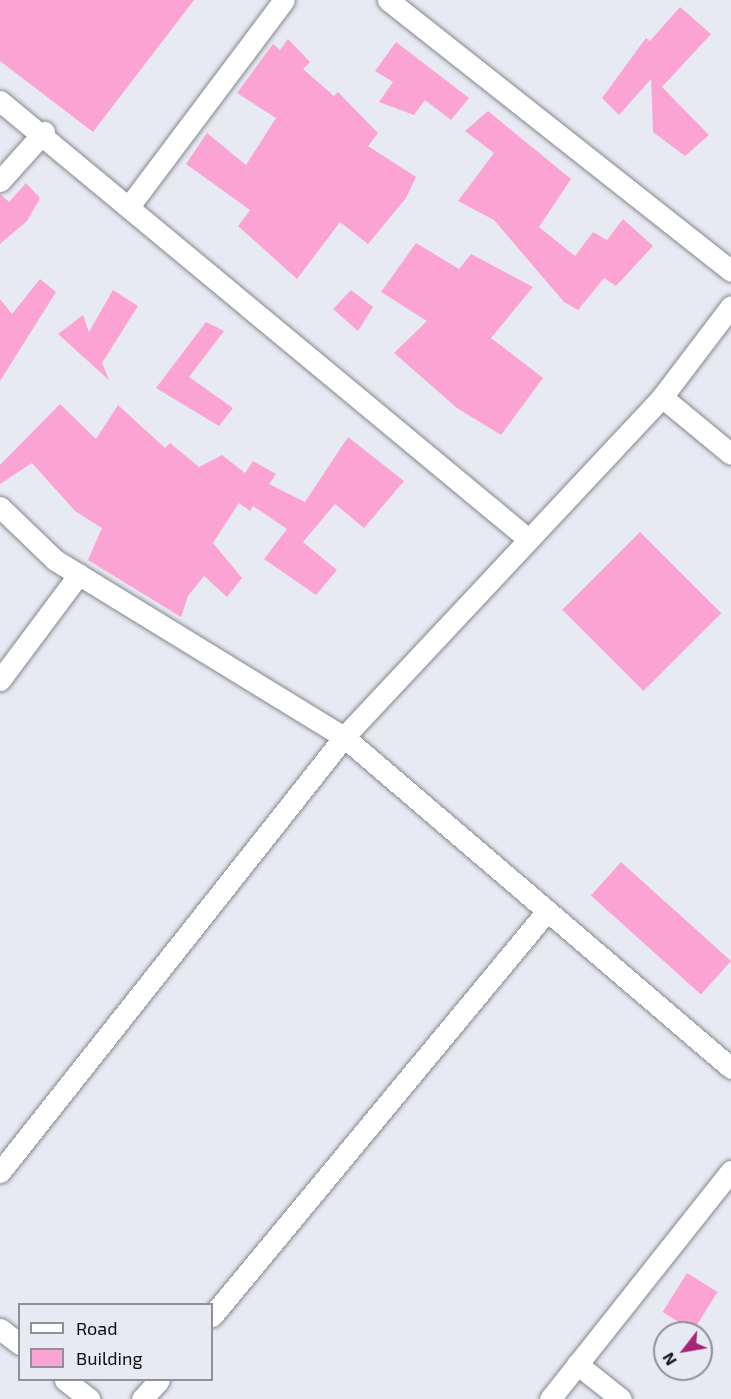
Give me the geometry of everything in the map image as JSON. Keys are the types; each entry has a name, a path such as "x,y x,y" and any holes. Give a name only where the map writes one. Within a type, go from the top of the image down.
{"street":[{"path":"130,205 284,0"},
{"path":"388,0 731,272"},
{"path":"0,101 44,132 527,538"},
{"path":"0,181 44,132"},
{"path":"0,1172 344,737 527,538 662,397 731,306"},
{"path":"662,397 731,454"},
{"path":"0,507 55,560 344,737 731,1068"},
{"path":"0,680 79,574"},
{"path":"213,1315 547,911"},
{"path":"550,1399 731,1171"},
{"path":"0,1329 18,1342"},
{"path":"577,1364 621,1399"},
{"path":"66,1381 89,1399"},
{"path":"142,1399 158,1381"}],"building":[{"path":"0,0 194,0 93,132 0,61"},
{"path":"680,7 711,34 662,87 709,135 685,156 653,132 651,79 619,115 602,98 646,38 650,41"},
{"path":"288,39 310,62 303,69 334,96 338,92 378,133 368,146 416,177 406,198 368,244 340,222 297,279 238,226 250,210 186,164 207,133 246,165 276,118 237,93 273,44 280,50"},
{"path":"396,42 469,98 451,120 425,100 414,115 379,102 393,82 375,71"},
{"path":"488,111 571,179 539,227 575,256 593,232 607,240 623,219 653,246 616,286 604,278 578,310 564,302 494,220 458,201 494,153 465,131"},
{"path":"26,183 40,198 27,221 0,244 0,194 9,202"},
{"path":"416,243 459,269 471,254 533,287 491,338 543,378 501,435 457,408 394,353 427,321 381,292"},
{"path":"40,279 56,292 0,381 0,299 12,314"},
{"path":"113,290 138,306 102,363 109,380 58,334 83,315 89,332"},
{"path":"351,290 373,307 358,331 333,309"},
{"path":"206,322 224,331 189,377 233,408 219,426 156,388"},
{"path":"60,404 96,439 118,405 165,448 170,443 199,467 222,455 245,473 253,461 276,474 269,484 305,502 348,437 404,481 364,528 335,504 303,542 337,570 316,595 264,559 287,529 253,506 250,511 239,503 213,543 242,578 227,597 204,576 188,596 181,617 88,560 102,528 75,511 32,463 0,484 0,465"},
{"path":"640,532 721,613 644,691 562,610"},
{"path":"621,862 731,961 701,994 591,895"},
{"path":"687,1273 718,1292 699,1321 677,1321 663,1312"}]}
